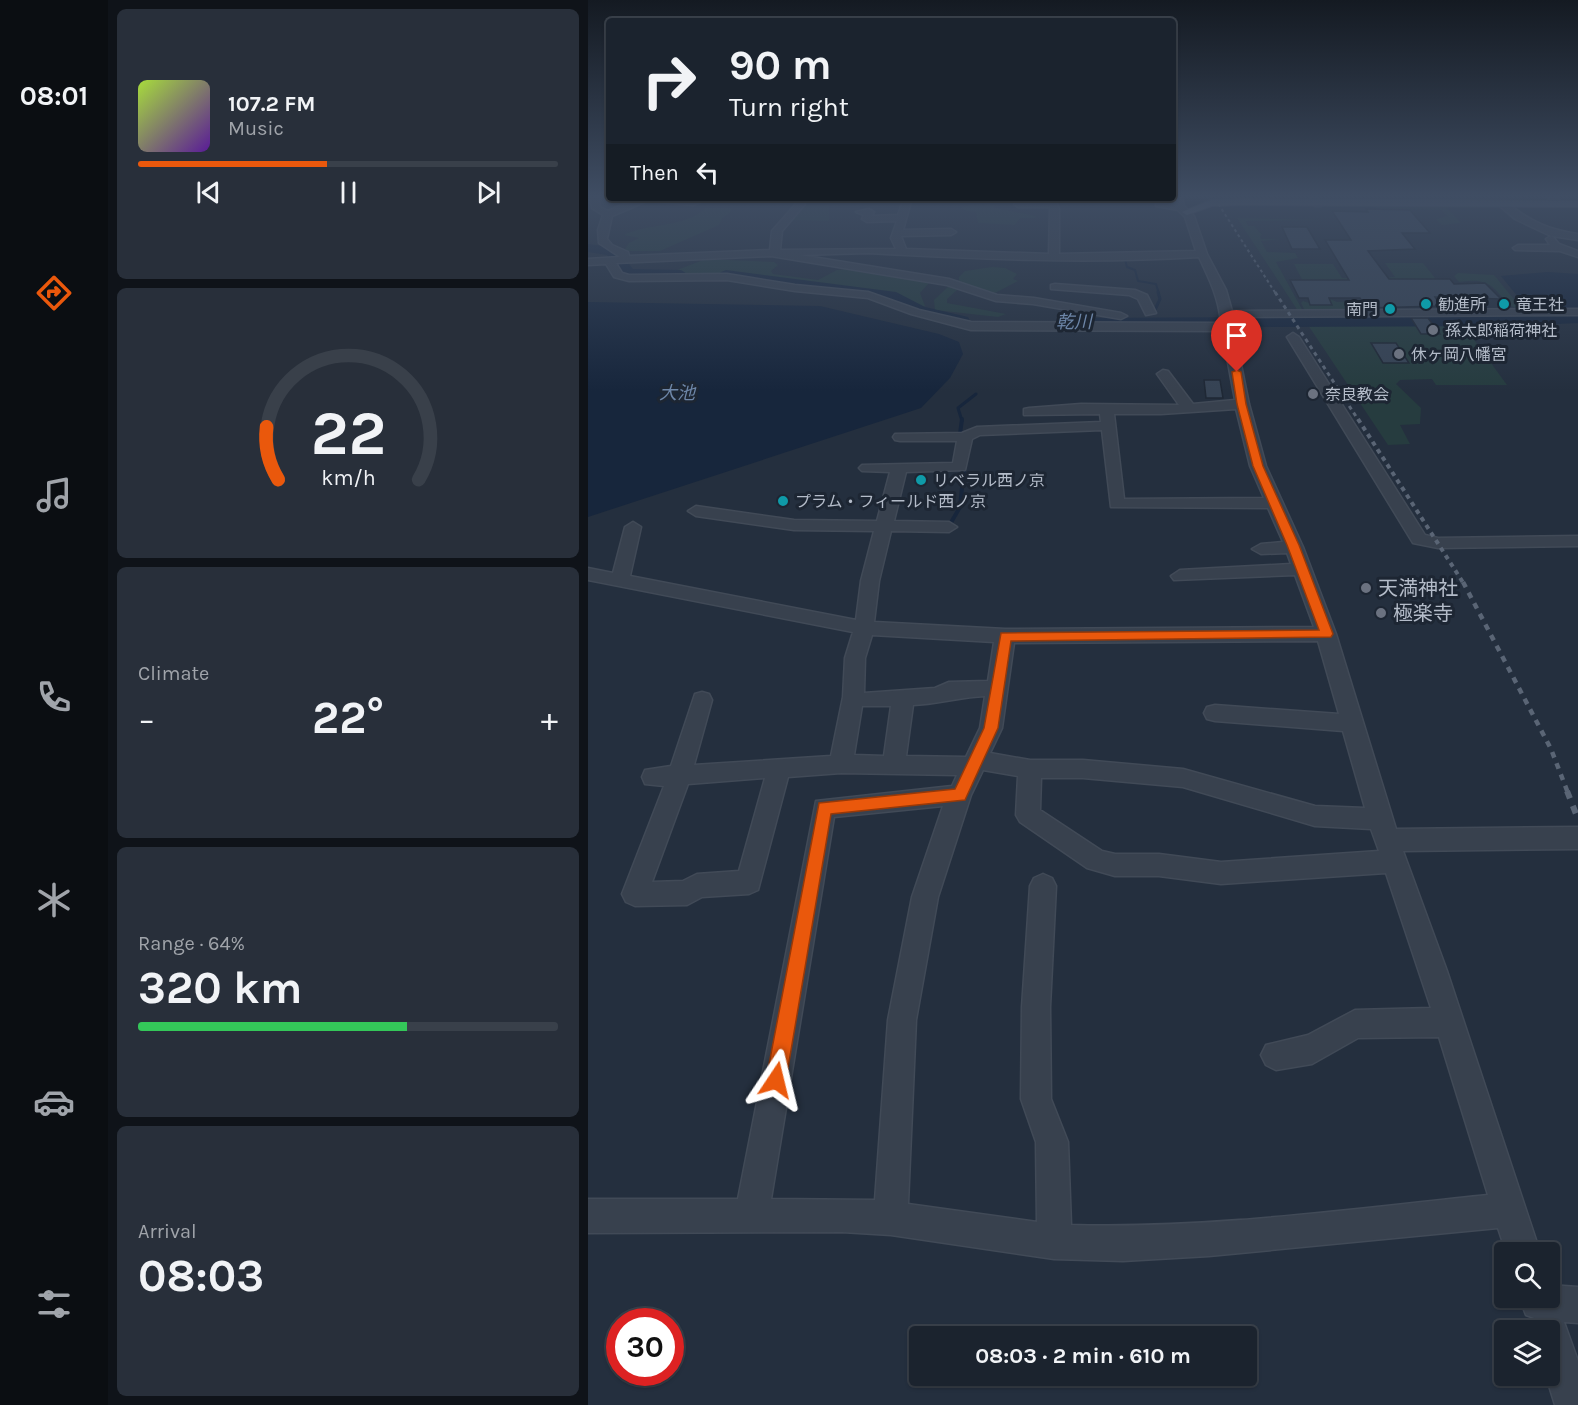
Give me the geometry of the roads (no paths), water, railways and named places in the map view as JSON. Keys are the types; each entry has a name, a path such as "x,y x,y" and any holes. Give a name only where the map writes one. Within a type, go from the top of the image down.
{"street":[{"path":"609,260 618,275 629,278 727,277 795,288 868,295 915,312 971,326 1578,312"},
{"path":"588,262 616,260"},
{"path":"810,260 949,282 996,298 1034,301 1046,306 1089,310 1111,316 1150,313 1227,320"},
{"path":"1205,260 1221,290 1242,404 1258,466 1272,503 1294,547 1300,569 1326,634 1388,840 1520,1242"},
{"path":"1055,287 1131,292 1143,297 1150,313"},
{"path":"1293,337 1419,539 1438,543 1578,541"},
{"path":"1163,374 1189,408"},
{"path":"900,437 965,437 977,431 1242,404"},
{"path":"1029,412 1081,408 1107,418"},
{"path":"1107,418 1117,504 1272,503"},
{"path":"867,468 960,466 965,437"},
{"path":"842,764 853,697 855,658 864,628 882,527 899,468"},
{"path":"696,512 774,524 950,527"},
{"path":"620,581 633,527"},
{"path":"1261,549 1294,547"},
{"path":"1180,576 1300,569"},
{"path":"588,574 864,628 1005,636 1326,634"},
{"path":"891,1218 902,1020 925,897 959,795 991,728 1005,636"},
{"path":"867,700 939,696 950,690 997,688"},
{"path":"894,765 903,699"},
{"path":"702,700 680,775 635,894 687,892 697,886 749,882 779,768"},
{"path":"1215,713 1353,723"},
{"path":"653,777 842,764 976,763 1030,769 1083,769 1183,778 1315,816 1388,840"},
{"path":"1030,769 1028,815 1096,860 1115,866 1159,866 1221,873 1388,840 1578,838"},
{"path":"752,1215 824,808 959,795"},
{"path":"1043,886 1036,1007 1036,1099 1052,1142 1054,1242"},
{"path":"1276,1055 1312,1049 1355,1024 1449,1022"},
{"path":"588,1216 842,1215 891,1218 1054,1242 1123,1244 1209,1239 1510,1210"},
{"path":"1574,1405 1544,1315 1578,1305"}],"water":[{"path":"1548,272 1578,274 1578,310 1527,308 1501,276"},
{"name":"大池","path":"588,302 820,306 939,334 959,342 963,354 950,378 921,408 588,517"}],"waterway":[{"name":"乾川","path":"619,260 629,273 681,275"},
{"path":"1125,260 1127,267 1135,270 1138,281 1156,284 1159,294"},
{"name":"乾川","path":"726,275 896,297 919,310 962,321"},
{"path":"1154,312 1160,299 1158,292"},
{"name":"乾川","path":"1079,323 1513,321 1578,318"},
{"path":"962,420 958,408 976,394"},
{"path":"960,434 962,420"},
{"path":"949,526 960,507 964,469"}],"railway":[{"path":"1254,260 1276,294"},
{"path":"1275,292 1359,421"},
{"path":"1358,419 1464,584"},
{"path":"1463,582 1551,749 1568,793"},
{"path":"1567,791 1578,819"}],"place":[{"name":"勧進所","path":"1426,304"},
{"name":"竜王社","path":"1504,304"},
{"name":"南門","path":"1390,309"},
{"name":"孫太郎稲荷神社","path":"1433,330"},
{"name":"休ヶ岡八幡宮","path":"1399,354"},
{"name":"奈良教会","path":"1313,394"},
{"name":"リベラル西ノ京","path":"921,480"},
{"name":"プラム・フィールド西ノ京","path":"783,501"},
{"name":"天満神社","path":"1366,588"},
{"name":"極楽寺","path":"1381,613"}]}
